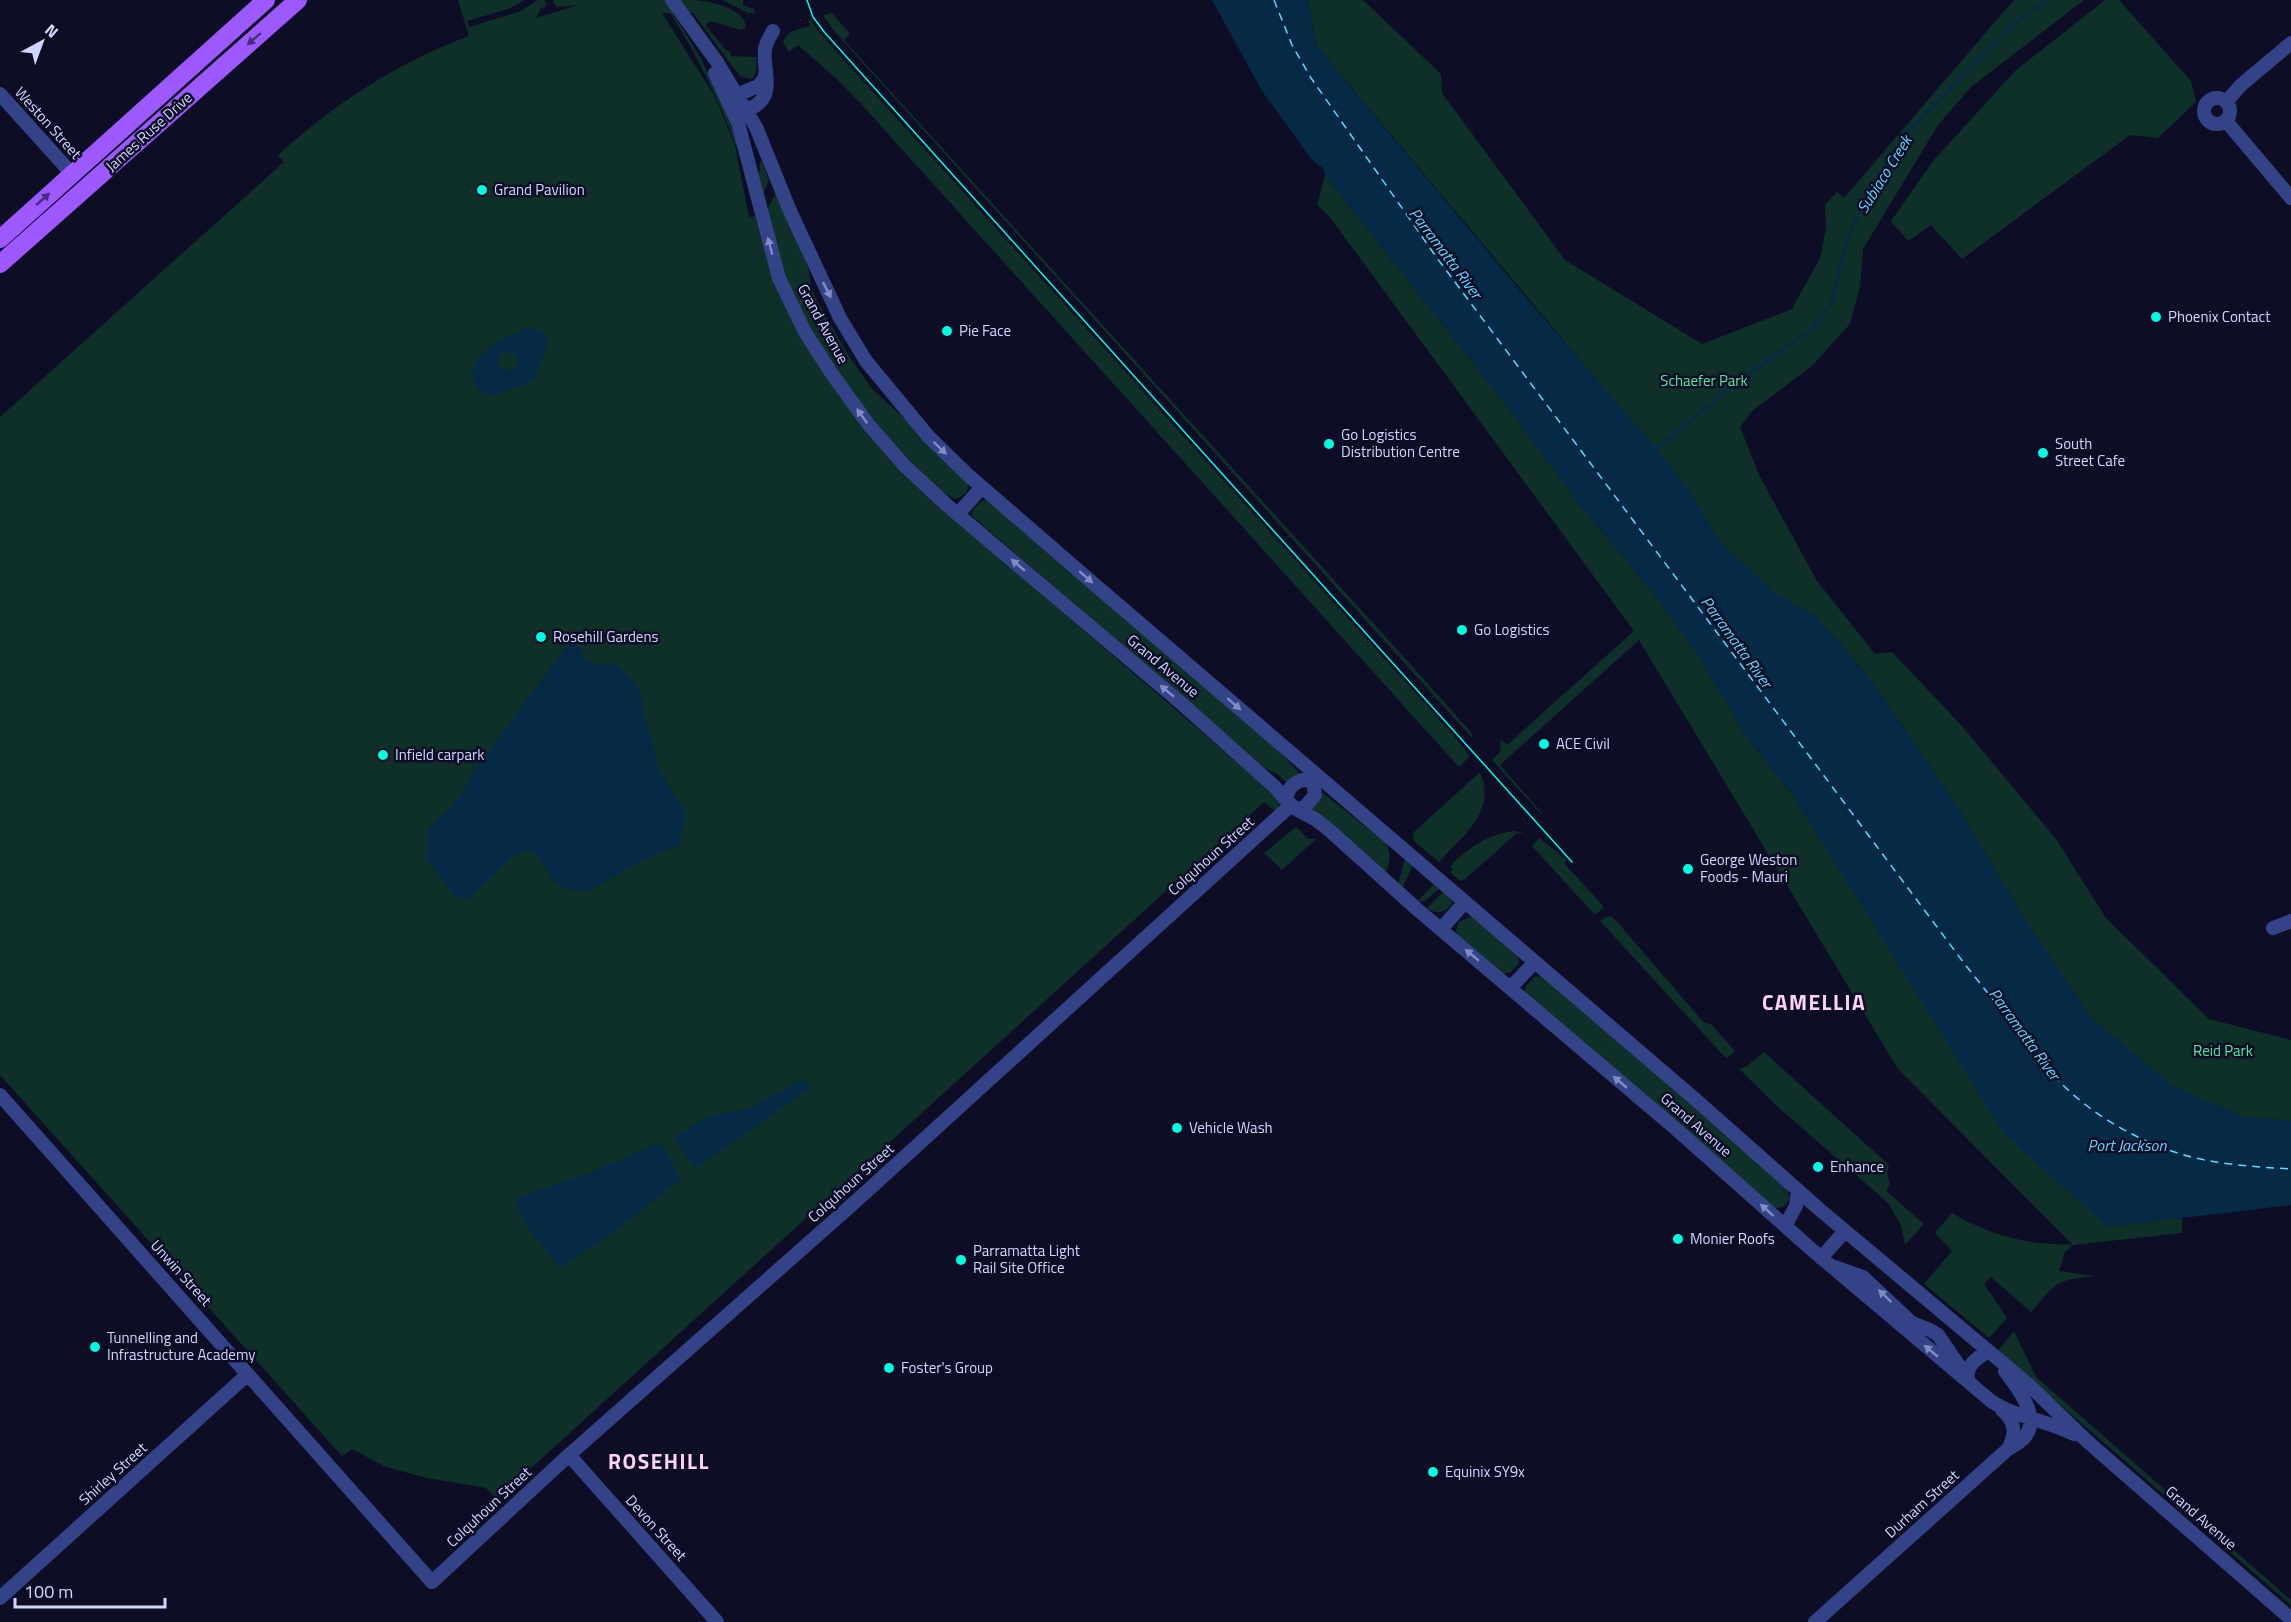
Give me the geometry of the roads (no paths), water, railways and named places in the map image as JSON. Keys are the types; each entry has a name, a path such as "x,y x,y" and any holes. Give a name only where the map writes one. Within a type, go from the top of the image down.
{"main road":[{"name":"James Ruse Drive","path":"0,238 266,0"},
{"name":"James Ruse Drive","path":"0,264 298,0"}],"street":[{"name":"Grand Avenue","path":"672,0 735,101 738,123 779,278 805,332 868,425 905,466 958,514 1181,703 1275,787 1291,806 1321,823 1441,929 1676,1129 1826,1262 1902,1320 1991,1401 2029,1417 2056,1425 2088,1442"},
{"path":"766,71 764,79 758,86 735,101 747,111 759,104 765,95 767,87 765,51 773,31"},
{"path":"2227,101 2241,85 2291,43"},
{"name":"Weston Street","path":"0,94 72,174"},
{"path":"2217,97 2227,101 2231,111 2226,121 2215,124 2207,119 2204,112 2205,105 2211,99 2217,97"},
{"name":"Grand Avenue","path":"747,111 823,284 866,361 928,436 982,488 1387,834 1797,1190 2032,1388 2088,1442 2291,1619"},
{"path":"2226,121 2291,198"},
{"path":"758,199 771,192 773,183 760,138"},
{"path":"958,514 982,488"},
{"name":"Grand Avenue","path":"1263,729 1313,781 1355,814 1387,834"},
{"path":"1302,780 1313,781 1316,790 1314,798 1305,807 1291,806 1287,795 1292,786 1302,780"},
{"name":"Colquhoun Street","path":"432,1582 569,1455 855,1202 1291,806"},
{"path":"1441,929 1465,902"},
{"path":"2273,928 2291,921"},
{"path":"1510,988 1535,962"},
{"name":"Unwin Street","path":"0,1095 432,1582"},
{"path":"1785,1226 1796,1206 1797,1190"},
{"path":"1826,1262 1845,1231"},
{"path":"1902,1320 1922,1295"},
{"path":"1971,1383 1967,1371 1970,1366 1991,1354 2020,1392 2029,1417 2029,1430 2021,1440"},
{"name":"Shirley Street","path":"0,1598 248,1374"},
{"path":"1991,1401 2013,1422 2013,1435 2008,1449"},
{"name":"Durham Street","path":"1815,1622 2008,1449 2042,1427 2056,1425"},
{"name":"Devon Street","path":"569,1455 717,1622"}],"water":[{"name":"Port Jackson","path":"1212,0 1308,0 1316,45 1529,301 1657,449 1689,490 1718,540 1775,593 1817,617 1871,680 1953,800 2031,929 2091,1018 2173,1086 2243,1117 2291,1121 2291,1205 2108,1227 2004,1134 1792,794 1746,736 1697,653 1654,594 1577,501 1489,383 1325,175 1324,169 1312,160 1262,91"},
{"path":"528,328 543,333 548,342 534,381 494,395 482,393 474,381 473,371 477,361 495,344","holes":["509,351 516,356 518,363 515,368 508,371 500,367 498,360 501,354"]},
{"path":"569,643 580,647 586,661 597,665 615,663 640,689 644,716 658,768 686,813 679,845 641,861 589,891 565,889 552,879 536,853 524,851 511,858 467,900 455,896 426,859 429,829 459,798 475,769"},
{"path":"803,1078 810,1088 695,1169 674,1137 706,1117 751,1108"},
{"path":"660,1142 681,1179 619,1228 560,1268 527,1227 514,1199 597,1170"}],"waterway":[{"name":"Subiaco Creek","path":"1654,451 1740,380 1812,329 1832,301 1845,245 1867,194 1912,127 2014,24 2047,0"}],"tram line":[{"path":"807,0 813,17 825,33 1572,862"}],"place":[{"name":"Grand Pavilion","path":"482,190"},
{"name":"Phoenix Contact","path":"2156,317"},
{"name":"Pie Face","path":"947,331"},
{"name":"Go Logistics Distribution Centre","path":"1329,444"},
{"name":"South Street Cafe","path":"2043,453"},
{"name":"Go Logistics","path":"1462,630"},
{"name":"Rosehill Gardens","path":"541,637"},
{"name":"ACE Civil","path":"1544,744"},
{"name":"Infield carpark","path":"383,755"},
{"name":"George Weston Foods - Mauri","path":"1688,869"},
{"name":"Vehicle Wash","path":"1177,1128"},
{"name":"Enhance","path":"1818,1167"},
{"name":"Monier Roofs","path":"1678,1239"},
{"name":"Parramatta Light Rail Site Office","path":"961,1260"},
{"name":"Tunnelling and Infrastructure Academy","path":"95,1347"},
{"name":"Foster's Group","path":"889,1368"},
{"name":"Equinix SY9x","path":"1433,1472"}],"district":[{"name":"CAMELLIA","path":"1814,1003"},
{"name":"ROSEHILL","path":"659,1462"}],"water label":[{"name":"Parramatta River","path":"1446,253"},
{"name":"Parramatta River","path":"1737,642"},
{"name":"Parramatta River","path":"2025,1034"}],"park label":[{"name":"Schaefer Park","path":"1704,381"},
{"name":"Reid Park","path":"2223,1051"}]}
